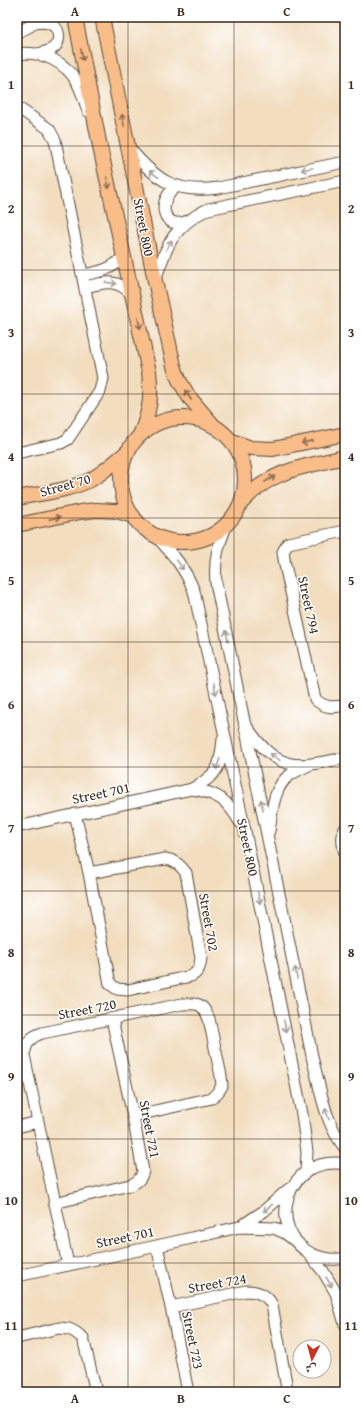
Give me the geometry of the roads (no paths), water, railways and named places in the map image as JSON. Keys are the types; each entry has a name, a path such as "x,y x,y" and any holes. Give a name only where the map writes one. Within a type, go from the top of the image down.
{"main road":[{"name":"Street 800","path":"75,17 100,148 146,358 151,390 150,404 146,421 140,435"},
{"name":"Street 800","path":"102,17 155,281 174,366 179,380 189,397 213,425"},
{"path":"240,504 244,491 244,465 239,452 232,441 213,425 201,420 188,418 175,418 162,421 150,427 140,435 127,451 121,470 121,489 123,499 132,516 143,527 155,535 173,541 193,541 206,538 217,532 227,524 240,504 252,491 268,480 282,473 345,458"},
{"path":"232,441 251,448 273,449 345,434"},
{"name":"Street 70","path":"17,498 66,488 91,479 113,464 127,451"},
{"name":"Street 70","path":"17,525 96,510 117,511 132,516"}],"street":[{"path":"17,32 24,30 38,20 55,27 58,35 57,44 52,49 36,54"},
{"path":"17,54 24,52 49,57 69,71 78,84 100,148"},
{"path":"17,107 45,125 54,136 103,374 102,387 68,439 60,444 17,452"},
{"path":"128,148 150,172 159,178 178,186 198,189 213,188 345,162"},
{"path":"155,281 168,244 188,221 208,209 345,181"},
{"path":"178,186 166,196 163,205 165,214 167,218 175,222 180,223 188,221"},
{"path":"83,275 109,269 124,256"},
{"path":"85,287 102,282 114,283 124,287 132,295"},
{"name":"Street 800","path":"227,524 217,550 215,569 216,583 315,1069 333,1130 345,1148"},
{"name":"Street 794","path":"345,531 288,543 283,552 315,699 329,707 345,705"},
{"name":"Street 800","path":"155,535 177,560 188,576 194,591 224,728 302,1114 307,1152 306,1172"},
{"path":"244,721 261,745 280,761 298,765 345,758"},
{"name":"Street 701","path":"17,827 192,789 210,778 218,768 224,728"},
{"path":"268,837 277,793 281,784 290,775 312,764"},
{"name":"Street 701","path":"192,789 208,792 222,798 233,810 245,831"},
{"name":"Street 702","path":"75,814 89,873 110,984 117,989 128,990 195,974 200,968 201,958 186,873 180,866 172,859 165,859 89,873"},
{"path":"345,829 343,833 343,842 345,854"},
{"name":"Street 720","path":"68,1265 24,1056 29,1040 42,1033 182,1004 202,1006 209,1019 222,1086 212,1098 133,1116"},
{"name":"Street 721","path":"54,1203 130,1185 137,1182 141,1178 143,1171 133,1116 112,1019"},
{"path":"17,1127 38,1122"},
{"name":"Street 701","path":"239,1227 264,1211 306,1172 320,1164 335,1162 345,1164"},
{"path":"293,1185 287,1199 286,1215 290,1230 302,1247 323,1271 336,1293 345,1324"},
{"name":"Street 701","path":"17,1276 239,1227 274,1228 285,1233 302,1247"},
{"name":"Street 723","path":"156,1246 171,1307 188,1392"},
{"path":"302,1247 321,1258 338,1260 345,1258"},
{"name":"Street 724","path":"171,1307 246,1291 254,1291 269,1300 272,1304 286,1383 286,1392"},
{"path":"17,1338 59,1328 69,1329 75,1332 83,1338 96,1392"}]}
